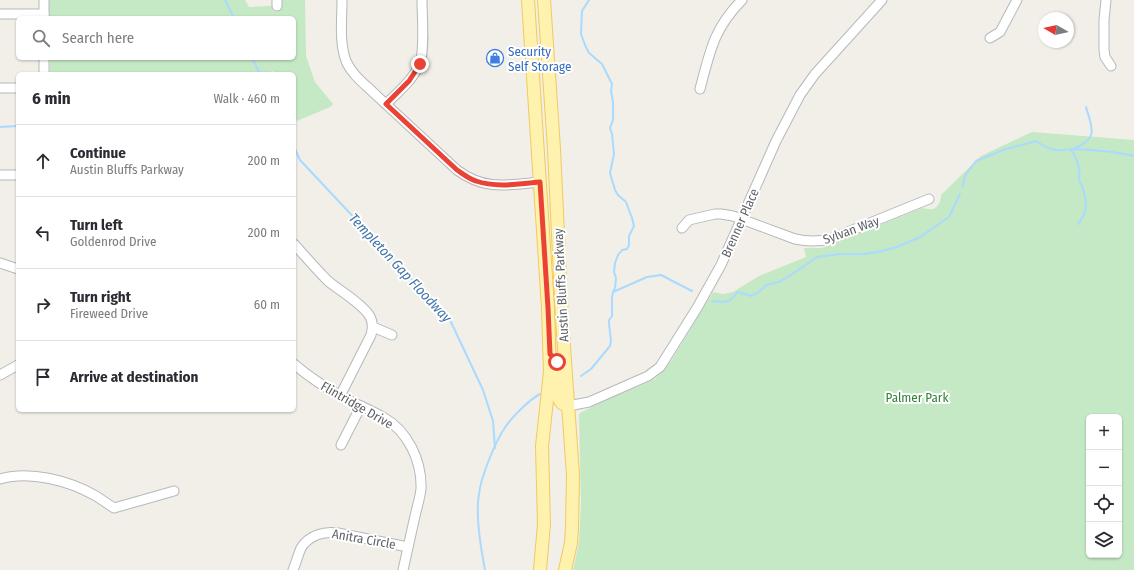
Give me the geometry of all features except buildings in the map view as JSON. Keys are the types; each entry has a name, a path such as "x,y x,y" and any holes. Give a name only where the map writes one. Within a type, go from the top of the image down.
{"main road":[{"name":"Austin Bluffs Parkway","path":"528,0 550,354 550,372 542,446 544,524 540,570"},
{"name":"Austin Bluffs Parkway","path":"544,0 554,149 562,319 573,475 571,543 565,570"},
{"path":"550,354 557,362 559,399 561,403 568,406"}],"street":[{"path":"0,14 44,16 44,0"},
{"path":"342,0 342,42 347,62 356,75 457,170 471,179 484,184 494,185 540,182"},
{"path":"386,104 409,81 420,64 422,55 422,0"},
{"path":"700,89 716,34 725,19 742,0"},
{"name":"Brenner Place","path":"568,406 590,402 648,376 660,367 721,266 776,141 800,95 815,74 882,0"},
{"path":"990,38 1000,32 1017,0"},
{"path":"1106,0 1104,50 1105,57 1112,66"},
{"path":"44,60 44,72"},
{"path":"0,88 16,88"},
{"path":"0,175 16,175"},
{"name":"Sylvan Way","path":"682,228 689,220 715,214 726,214 795,239 818,242 833,238 930,198"},
{"path":"296,246 328,280 365,309 370,316 373,327 371,335 340,396"},
{"path":"0,263 16,268"},
{"path":"373,327 392,335"},
{"path":"0,375 16,366"},
{"name":"Flintridge Drive","path":"296,366 340,396 384,417 394,424 404,435 413,449 420,476 420,490 403,570"},
{"path":"341,445 361,406"},
{"path":"0,479 9,476 31,475 71,484 96,496 114,508 174,491"},
{"name":"Anitra Circle","path":"293,570 302,546 312,537 323,533 338,533 408,547"}],"green space":[{"path":"49,0 245,0 249,7 272,6 273,11 276,12 281,9 281,0 305,0 306,56 315,82 333,104 330,107 297,121 296,72 50,72 50,60 296,60 296,16 49,16"},
{"name":"Palmer Park","path":"1032,132 1134,140 1134,570 573,570 579,543 581,503 580,413 605,400 655,379 671,361 713,292 723,294 733,292 759,276 806,257 804,248 821,248 828,246 922,208 934,209 939,203 941,195 981,156"}],"waterway":[{"name":"Templeton Gap Floodway","path":"225,0 233,16"},
{"name":"Templeton Gap Floodway","path":"581,376 591,369 610,346 611,340 609,320 612,316 612,298 615,288 615,263 622,250 627,249 629,245 629,236 634,226 626,202 615,190 610,173 614,154 610,128 613,120 612,84 602,64 589,53 581,34 582,11 589,0"},
{"name":"Templeton Gap Floodway","path":"253,60 259,72"},
{"path":"1075,148 1083,144 1091,136 1092,132 1086,107"},
{"path":"0,127 16,126"},
{"path":"962,187 966,174 976,161 1003,150 1036,141 1050,149 1056,150 1097,150 1134,156"},
{"path":"1071,150 1078,165 1079,180 1083,189 1086,203 1084,215 1078,224"},
{"name":"Templeton Gap Floodway","path":"296,151 300,160 450,320 483,390 493,421 495,448"},
{"name":"Templeton Gap Floodway","path":"712,301 723,302 732,299 737,292 752,296 766,285 779,282 817,257 840,254 864,254 897,247 920,237 949,217 960,194"},
{"name":"Templeton Gap Floodway","path":"613,292 647,277 661,275 692,291"},
{"name":"Templeton Gap Floodway","path":"485,570 479,532 478,502 480,486 486,468 502,432 522,408 540,394"}],"place":[{"name":"Security Self Storage","path":"495,58"}],"route":[{"path":"420,64 409,81 386,104 457,170 475,181 494,185 540,182 550,354 557,362"}]}
